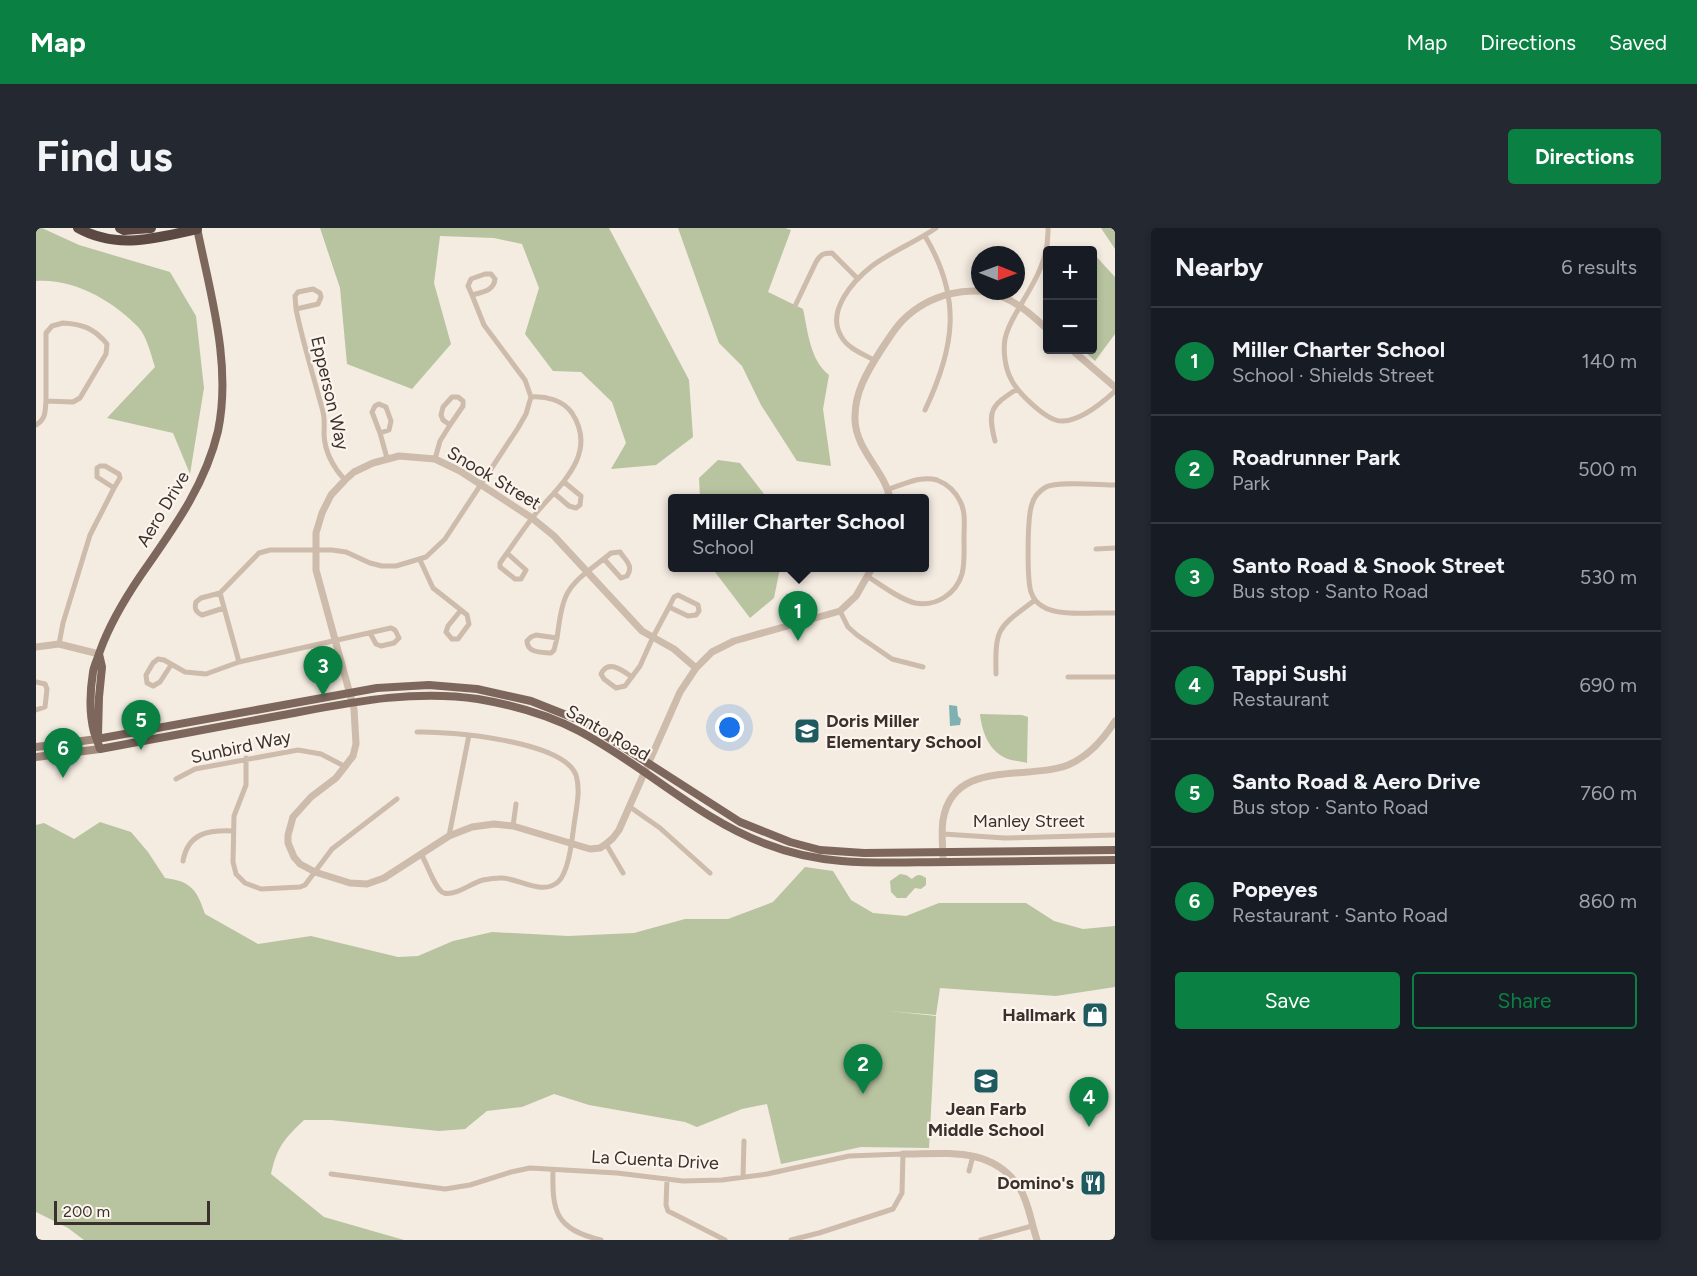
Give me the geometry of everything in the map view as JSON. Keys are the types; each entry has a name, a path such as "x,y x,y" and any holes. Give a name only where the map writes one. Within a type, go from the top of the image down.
{"highway":[{"path":"78,228 102,239 126,242 149,240 197,229"},
{"path":"120,228 130,230 151,228"}],"main road":[{"name":"Aero Drive","path":"99,749 97,739 100,731 99,697 102,667 99,654 107,631 119,608 184,513 200,484 218,429 222,393 219,341 197,229"},
{"name":"Santo Road","path":"36,747 97,739 377,688 429,685 494,692 531,701 584,722 705,802 740,822 790,842 837,852 1115,850"},
{"name":"Santo Road","path":"36,758 99,749 378,698 430,695 475,699 528,711 579,731 737,832 789,853 835,862 1115,860"}],"street":[{"path":"874,360 844,341 836,321 839,305 858,279 872,266 936,228"},
{"path":"1048,228 1048,247 1042,266 1010,322 1005,340 1007,372 1017,388 1044,414 1063,422 1095,407 1115,391"},
{"path":"925,236 939,260 948,293 951,329 944,366 925,410"},
{"path":"795,306 816,262 824,253 832,254 858,279"},
{"path":"224,608 202,615 195,608 196,602 201,598 220,593 259,553 270,550 314,549 346,552 370,563 396,566 420,560 438,548 526,414 531,396 521,374 484,325 468,286 471,279 491,274 495,279 492,288 472,295"},
{"path":"313,289 320,293 318,304 297,309 295,296 298,292 313,289"},
{"path":"889,494 861,445 855,422 855,400 874,360 902,320 916,309 948,293 976,291 992,294 1020,306 1043,326"},
{"name":"Epperson Way","path":"297,309 310,371 324,415 327,454 345,480"},
{"path":"36,424 42,421 45,414 46,333 52,326 63,323 90,328 107,344 106,354 80,398 73,402 46,401"},
{"path":"1077,354 1115,387"},
{"path":"994,441 990,422 992,412 1017,388"},
{"path":"507,553 526,570 521,579 515,579 500,567 501,563 507,553 532,518 564,482 573,468 581,447 578,423 569,409 559,401 531,396"},
{"path":"435,459 440,441 462,406 463,401 458,397 448,399 441,415 443,420 450,425"},
{"path":"380,433 389,430 391,421 386,407 380,404 375,405 372,412 387,458"},
{"name":"Snook Street","path":"315,873 294,858 288,843 289,826 293,817 305,803 346,767 356,744 357,734 350,693 316,570 314,549 322,513 331,495 354,472 387,458 412,456 435,459 482,484 554,536 642,631 674,649 696,668"},
{"path":"59,644 63,623 90,535 120,478 119,474 105,466 97,468 97,477 114,488"},
{"path":"867,576 908,601 918,604 942,600 958,585 962,573 964,515 955,492 935,479 918,479 888,489"},
{"path":"554,493 569,506 576,508 580,505 581,496 564,482"},
{"path":"1115,484 1051,485 1040,492 1030,510 1029,584 1035,600 1044,608 1052,611 1115,613"},
{"path":"1096,549 1115,549"},
{"path":"556,638 536,635 531,637 526,644 531,650 551,653 554,650 566,594 573,584 611,553 620,552 630,566 630,572 621,578 604,559"},
{"path":"420,560 433,588 461,609 469,618 470,624 458,639 452,639 446,632 461,609"},
{"path":"315,873 350,883 367,884 384,878 449,836 472,827 494,824 513,826 572,845 590,849 600,848 619,830 680,692 696,668 712,652 734,640 840,611 856,596 869,572"},
{"path":"220,593 239,662"},
{"path":"632,676 616,667 609,666 603,670 602,674 604,679 616,688 622,689 625,686 640,666 653,637 674,597 681,595 698,605 699,611 696,615 688,616 669,607"},
{"path":"996,674 996,642 1000,629 1035,600"},
{"path":"840,611 848,627 857,636 892,659 923,667"},
{"path":"171,665 160,682 153,686 147,683 146,675 158,659 164,660 185,672 206,674 239,662 391,628 395,630 399,638 394,644 381,646 376,644 370,633"},
{"path":"36,647 59,644 99,654"},
{"path":"1068,677 1115,677"},
{"path":"36,682 45,684 47,688 45,707 36,710"},
{"path":"943,862 943,820 953,797 963,786 991,774 1033,773 1054,770 1070,764 1085,756 1112,733 1115,721"},
{"path":"417,732 447,731 519,744 566,762 572,768 578,785 572,845 561,878 549,887 540,888 510,878 493,878 445,893 438,888 422,854"},
{"path":"449,836 469,735"},
{"name":"Sunbird Way","path":"176,779 195,770 246,758 303,750 321,754 346,767"},
{"path":"246,758 246,785 234,816 233,862 236,874 245,883 261,889 306,885 332,849 397,798"},
{"path":"513,826 516,804"},
{"path":"630,807 666,833 710,873"},
{"path":"183,861 188,846 198,836 211,831 233,831"},
{"name":"Manley Street","path":"943,834 1005,838 1115,835"},
{"path":"606,844 624,873"},
{"path":"743,1177 744,1142"},
{"path":"792,1240 893,1209 902,1193 903,1154"},
{"name":"La Cuenta Drive","path":"331,1174 446,1189 470,1185 530,1168 617,1173 667,1179 722,1180 767,1174 849,1156 903,1154 973,1156 983,1158 1005,1171 1019,1188 1037,1240"},
{"path":"969,1171 973,1156"},
{"path":"553,1170 552,1198 564,1222 585,1236 601,1240"},
{"path":"667,1179 666,1205 668,1211 725,1240"},
{"path":"981,1240 1032,1226"}],"green space":[{"path":"36,228 42,228 79,245 170,272 196,316 204,388 190,474 173,433 107,418 155,367 148,346 139,328 105,300 64,283 36,281"},
{"path":"320,228 609,228 689,380 693,437 656,465 611,469 626,443 612,402 581,372 553,371 525,334 539,288 522,244 494,238 440,236 434,283 451,344 412,389 347,364 340,288"},
{"path":"678,228 785,228 791,230 768,292 803,309 814,354 829,375 823,409 831,466 797,461 761,405 742,366 719,343"},
{"path":"1101,228 1115,228 1115,249"},
{"path":"1097,257 1115,277 1115,334 1095,361 1087,354 1097,354"},
{"path":"718,460 740,463 764,494 700,494 699,478"},
{"path":"715,572 779,572 774,598 750,618"},
{"path":"980,714 1028,717 1027,763 1008,759 996,752 985,734"},
{"path":"100,822 131,832 165,878 174,879 192,888 205,914 258,944 311,936 398,957 418,956 453,941 492,932 568,936 634,933 685,919 728,919 773,902 805,867 833,871 851,900 873,913 906,916 939,903 1026,903 1054,921 1083,929 1115,926 1115,987 1056,996 940,988 936,1015 889,1011 936,1016 929,1148 861,1147 781,1164 767,1104 742,1109 697,1127 685,1122 589,1105 554,1094 522,1107 487,1111 465,1129 439,1131 331,1120 304,1120 282,1144 271,1174 324,1217 404,1240 84,1240 68,1228 36,1212 36,825 44,823 74,839"},
{"path":"900,874 912,879 917,875 922,876 926,878 926,885 921,889 915,888 906,898 897,898 891,892 890,881"}],"water":[{"path":"949,705 957,706 958,716 961,719 960,725 950,726"}],"place":[{"name":"Miller Charter School","path":"798,641"},
{"name":"Santo Road & Snook Street","path":"323,696"},
{"name":"Doris Miller Elementary School","path":"807,731"},
{"name":"Santo Road & Aero Drive","path":"141,750"},
{"name":"Popeyes","path":"63,778"},
{"name":"Hallmark","path":"1095,1015"},
{"name":"Jean Farb Middle School","path":"986,1081"},
{"name":"Roadrunner Park","path":"863,1094"},
{"name":"Tappi Sushi","path":"1089,1127"},
{"name":"Domino's","path":"1093,1183"}]}
